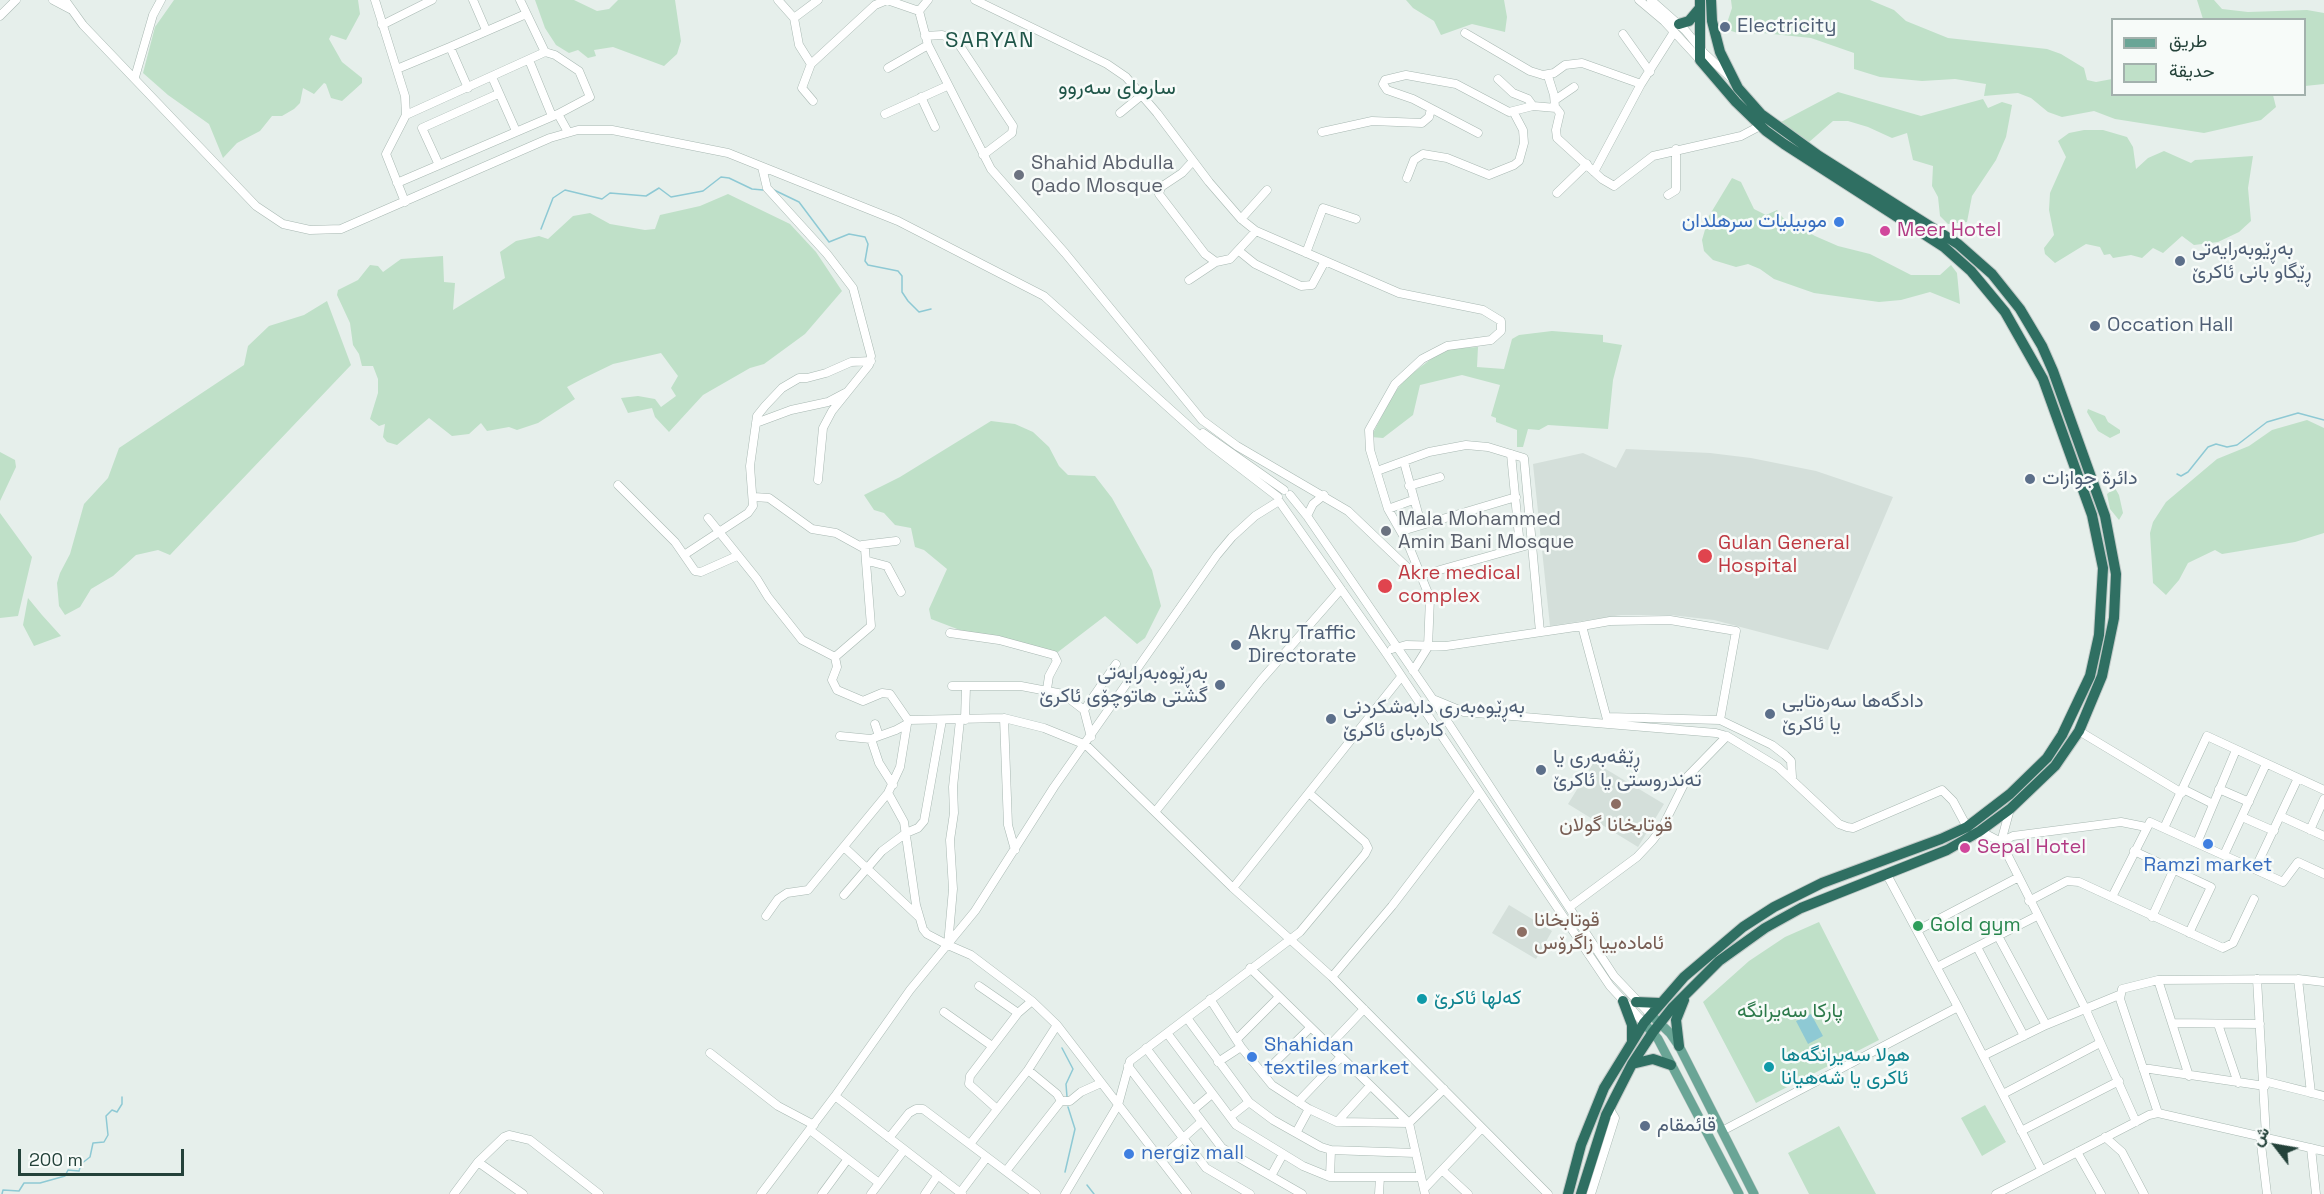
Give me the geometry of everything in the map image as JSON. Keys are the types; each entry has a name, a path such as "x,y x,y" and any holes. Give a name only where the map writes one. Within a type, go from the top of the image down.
{"highway":[{"path":"1568,1194 1589,1123 1604,1088 1632,1042 1689,992 1719,961 1759,932 1801,908 1947,850 1980,831 2010,808 2055,766 2079,731 2103,676 2114,618 2114,554 2105,516 2070,410 2042,346 2020,309 1992,274 1958,244 1777,128 1748,100 1732,79 1716,42 1712,0"},
{"path":"1677,28 1689,21 1700,4"},
{"path":"1581,1194 1609,1108 1660,1003 1684,977 1743,927 1774,907 1822,883 1920,848 1967,827 2010,794 2047,758 2062,735 2090,676 2099,635 2103,568 2092,515 2034,362 2005,312 1985,286 1944,247 1802,156 1761,126 1702,54 1700,4"},
{"path":"1702,54 1716,42"},
{"path":"2076,470 2089,467"},
{"path":"1679,1046 1676,1020 1689,992"},
{"path":"1623,1001 1632,1025 1632,1042"},
{"path":"1636,1002 1660,1003"},
{"path":"1632,1064 1653,1059 1671,1065"}],"main road":[{"path":"1652,1023 1679,1046 1754,1194"},
{"path":"1652,1023 1671,1065 1739,1194"},
{"path":"1724,1166 1736,1159"}],"street":[{"path":"0,16 16,0"},
{"path":"53,0 70,9"},
{"path":"65,0 70,9 256,206 282,224 310,230 341,229 568,132 587,129 612,130 709,148 762,167 898,221 1044,296 1194,428 1209,444 1278,499 1386,653 1610,986 1623,1001 1652,1023"},
{"path":"135,77 153,15 161,0"},
{"path":"375,0 405,96 406,116 386,154 405,202"},
{"path":"382,25 432,0"},
{"path":"473,0 486,30"},
{"path":"520,0 545,52"},
{"path":"778,0 794,18 800,45 811,64"},
{"path":"794,18 818,0"},
{"path":"813,101 802,88 811,64 872,3 887,0 919,11"},
{"path":"919,11 928,0"},
{"path":"975,0 1107,64 1126,77 1242,219 1256,231 1399,293 1483,310 1498,317 1502,325 1497,335 1491,340 1447,346 1436,350 1395,384 1369,430 1368,441 1388,509 1402,531 1430,598 1428,647 1413,671"},
{"path":"1639,0 1677,28"},
{"path":"1651,0 1702,54 1732,79"},
{"path":"919,11 928,45 983,155 1004,185 1065,253 1191,409 1237,446 1348,511 1405,567 1422,575 1532,544"},
{"path":"397,69 526,14"},
{"path":"1594,172 1641,84 1677,28"},
{"path":"1465,33 1530,71 1548,76 1565,65 1582,63 1641,84"},
{"path":"1623,34 1650,72"},
{"path":"925,36 942,35 956,40 1013,126 1012,133 983,155"},
{"path":"888,68 928,45"},
{"path":"450,47 468,88"},
{"path":"397,183 555,115 590,97 579,71 555,55 545,52 406,116"},
{"path":"529,60 555,115 568,132"},
{"path":"1407,178 1414,160 1422,154 1447,158 1489,175 1514,165 1519,161 1524,142 1523,130 1514,113 1449,82 1406,75 1385,80 1383,84 1386,90 1431,109 1478,133"},
{"path":"1548,76 1555,104 1560,113 1556,130 1557,138 1608,183 1617,185 1648,159 1676,149 1741,136 1761,126"},
{"path":"492,77 516,130"},
{"path":"1498,79 1513,93 1528,99 1533,106"},
{"path":"885,114 947,86"},
{"path":"1514,113 1533,106 1555,104 1574,87"},
{"path":"439,165 422,128 498,94"},
{"path":"1120,113 1142,95"},
{"path":"921,97 935,127"},
{"path":"1322,132 1378,120 1422,123 1429,117 1431,109"},
{"path":"1668,195 1676,190 1676,149"},
{"path":"1193,160 1182,173 1161,187 1159,194 1205,254 1216,262"},
{"path":"1557,193 1587,164"},
{"path":"762,167 767,188 827,254 853,288 871,361"},
{"path":"1242,219 1267,190"},
{"path":"1306,253 1323,208 1356,219"},
{"path":"1189,280 1216,262 1230,260 1256,231"},
{"path":"1239,251 1255,264 1301,286 1312,285 1325,261"},
{"path":"818,480 823,428 871,361"},
{"path":"684,555 748,513 753,497 750,466 757,416 782,388 799,378 826,373 851,362 871,361"},
{"path":"756,423 791,410 828,402 847,392"},
{"path":"1194,428 1219,443 1287,492 1307,516 1527,839 1614,976 1652,1023"},
{"path":"1377,471 1429,452 1466,445 1488,447 1524,458 1540,632"},
{"path":"1511,454 1520,547"},
{"path":"1404,462 1421,524"},
{"path":"1409,486 1440,477"},
{"path":"1278,499 1286,502 1287,492 1296,480"},
{"path":"618,485 675,542 698,572 737,556"},
{"path":"1307,516 1313,504 1324,495"},
{"path":"753,497 769,498 812,529 836,533 862,545 897,541"},
{"path":"1402,531 1516,497"},
{"path":"761,1194 812,1128 910,990 975,911 1091,737 1217,555 1248,523 1278,499"},
{"path":"1388,509 1413,500"},
{"path":"708,518 802,640 835,657"},
{"path":"835,657 871,626 867,561 862,545"},
{"path":"867,561 886,566 900,592"},
{"path":"1155,812 1268,672 1341,589"},
{"path":"1386,653 1395,647 1428,647 1582,627 1610,621 1670,620 1736,631 1720,720"},
{"path":"1582,627 1608,720"},
{"path":"950,633 999,640 1054,655 1057,661 1047,689"},
{"path":"766,916 778,899 787,893 808,890 888,793 900,767 908,722 890,693 882,693 862,701 837,690 832,680 837,667 835,657"},
{"path":"1084,710 1116,664"},
{"path":"1233,888 1401,677"},
{"path":"951,686 1047,689 1063,694 1084,710 1091,737"},
{"path":"948,945 952,889 950,840 966,686"},
{"path":"1432,698 1464,712 1608,720 1720,720 1772,745 1785,755 1791,761 1792,777"},
{"path":"1450,727 1455,718 1464,712"},
{"path":"1004,718 1008,825 1015,850"},
{"path":"840,736 875,738 908,722 1004,718 1044,728 1086,745 1233,888 1332,977 1548,1194"},
{"path":"844,895 882,851 906,833 918,828 927,814 942,720"},
{"path":"1608,720 1727,736 1792,777 1839,824 1847,827 1853,828 1942,790 1953,801 1967,827"},
{"path":"875,724 879,763 893,784"},
{"path":"2079,731 2182,791 2213,804"},
{"path":"1571,906 1637,857 1662,828 1688,776 1727,736"},
{"path":"2164,828 2207,736 2324,790"},
{"path":"2197,843 2236,750"},
{"path":"2224,855 2266,764"},
{"path":"2255,869 2298,778"},
{"path":"2219,789 2249,802"},
{"path":"1332,977 1392,906 1479,792"},
{"path":"888,793 904,822 920,918 927,934 971,955 1032,1001 1057,1025 1076,1046 1101,1083 1187,1194"},
{"path":"1065,1194 1118,1105 1130,1060 1300,932 1368,848 1365,842 1310,794"},
{"path":"2310,830 2324,799"},
{"path":"2001,842 2010,808"},
{"path":"2280,816 2324,836"},
{"path":"2242,818 2274,831"},
{"path":"2001,842 2023,834 2121,822 2146,827"},
{"path":"2112,897 2150,822 2283,882 2298,862 2324,874"},
{"path":"1980,831 2001,842 2085,1008 2136,1122"},
{"path":"1516,846 1527,839"},
{"path":"844,847 920,918"},
{"path":"2134,851 2211,886 2189,933"},
{"path":"2152,917 2174,869"},
{"path":"1886,873 1958,1006 2041,1170"},
{"path":"1918,930 2018,878"},
{"path":"2030,901 2060,884 2073,881 2223,948 2228,948 2234,944 2254,900"},
{"path":"1937,967 2037,916"},
{"path":"1998,936 2046,1025"},
{"path":"1977,947 2024,1036"},
{"path":"1250,968 1278,998 1409,1123 1425,1191"},
{"path":"2257,979 2265,1084 2263,1136 2267,1194"},
{"path":"1983,1056 2046,1025 2119,996 2124,987 2158,980 2298,979 2324,982"},
{"path":"2298,979 2311,1093"},
{"path":"2158,980 2189,1076"},
{"path":"979,986 1018,1013"},
{"path":"2119,996 2158,1113"},
{"path":"1237,1039 1278,998"},
{"path":"1210,999 1241,1047 1272,1085 1309,1109 1337,1122 1409,1123 1444,1089"},
{"path":"997,1108 969,1084 970,1076 1018,1013 1032,1001"},
{"path":"1722,1131 1958,1006"},
{"path":"1329,1046 1364,1009"},
{"path":"944,1012 992,1046"},
{"path":"1186,1018 1249,1102 1296,1133 1331,1150 1415,1153"},
{"path":"2172,1023 2260,1024"},
{"path":"2218,1024 2238,1083"},
{"path":"970,1144 1028,1070 1057,1025"},
{"path":"1263,1074 1310,1028"},
{"path":"1167,1033 1230,1117 1245,1132 1283,1154 1319,1174 1330,1177 1421,1177"},
{"path":"2002,1094 2100,1043"},
{"path":"1218,1062 1241,1047"},
{"path":"1146,1048 1192,1110 1227,1152 1302,1194"},
{"path":"710,1053 778,1106 812,1128 847,1160 879,1183"},
{"path":"1298,1102 1340,1058"},
{"path":"1128,1066 1210,1172 1250,1194"},
{"path":"2143,1068 2238,1083 2265,1084 2324,1096"},
{"path":"1028,1070 1057,1094 1061,1101"},
{"path":"2021,1131 2119,1081"},
{"path":"1061,1101 1070,1101 1081,1092 1101,1083"},
{"path":"1337,1122 1370,1086"},
{"path":"1192,1110 1212,1094"},
{"path":"835,1096 961,1193 987,1157"},
{"path":"1006,1171 1061,1101"},
{"path":"1230,1117 1249,1102"},
{"path":"1591,1194 1615,1118 1609,1108"},
{"path":"889,1138 909,1113 916,1109 923,1109 1036,1194"},
{"path":"1296,1133 1309,1109"},
{"path":"1996,1194 2105,1137 2158,1113 2324,1151"},
{"path":"1161,1158 1183,1136 1202,1122"},
{"path":"1425,1191 1481,1129"},
{"path":"453,1194 478,1162 504,1137 523,1137 599,1194"},
{"path":"2105,1137 2122,1152 2144,1194"},
{"path":"2311,1148 2316,1194"},
{"path":"871,1194 904,1150"},
{"path":"1330,1177 1331,1150"},
{"path":"2077,1152 2100,1194"},
{"path":"1271,1176 1283,1154"},
{"path":"823,1193 847,1160"},
{"path":"478,1162 523,1194"},
{"path":"1442,1170 1468,1194"},
{"path":"925,1194 938,1175"},
{"path":"1379,1194 1380,1177"}],"shaded area":[{"name":"Gulan General Hospital","path":"1626,449 1710,453 1751,458 1816,471 1893,497 1828,650 1714,620 1671,615 1621,615 1550,626 1533,464 1583,453 1616,468"},
{"name":"قوتابخانا گولان","path":"1594,762 1664,804 1638,847 1568,804"},
{"name":"قوتابخانا ئامادەییا زاگرۆس","path":"1509,905 1552,931 1536,959 1492,933"}],"green space":[{"path":"174,0 358,0 360,14 346,40 331,35 329,39 342,62 362,78 362,83 342,101 331,98 324,83 314,94 303,88 300,103 294,109 282,116 272,116 260,131 237,143 223,158 209,124 168,95 143,73 155,27"},
{"path":"535,0 574,0 597,11 609,9 618,0 675,0 681,41 677,54 664,66 613,47 594,50 596,56 588,58 578,50 569,53 556,45 545,28"},
{"path":"1406,0 1504,0 1507,17 1505,32 1472,24 1441,35 1434,21 1413,8"},
{"path":"1731,0 1870,0 1894,10 1906,21 1948,38 2047,49 2061,54 2084,68 2087,80 2096,82 2111,79 2111,96 2273,96 2276,107 2261,120 2204,133 2115,119 2094,111 2062,117 2048,112 2031,98 2018,93 1984,96 1986,84 1955,79 1922,81 1880,77 1854,69 1854,53 1811,38 1763,33 1741,34 1725,29 1732,8"},
{"path":"2197,0 2214,0 2222,9 2248,12 2307,10 2324,13 2324,84 2306,86 2306,18 2203,18"},
{"path":"1838,92 1921,116 1983,99 1988,108 2002,102 2012,105 2006,137 1996,160 1972,196 1967,222 1948,224 1940,216 1938,197 1932,186 1933,166 1913,160 1907,133 1892,138 1848,121 1833,121 1808,143 1781,122"},
{"path":"2103,130 2127,137 2133,147 2136,169 2148,158 2164,151 2191,163 2195,160 2253,156 2248,188 2251,221 2239,232 2218,242 2194,245 2182,236 2163,253 2153,248 2142,258 2131,255 2113,258 2110,254 2104,255 2100,247 2086,244 2055,263 2045,254 2044,248 2054,235 2049,210 2050,193 2066,157 2058,141 2069,133"},
{"path":"1732,178 1741,182 1754,209 1766,215 1777,210 1783,218 1815,236 1838,246 1870,254 1911,275 1940,275 1951,265 1957,273 1960,304 1930,292 1901,300 1879,302 1814,293 1774,279 1748,264 1736,267 1713,260 1704,251 1702,240 1709,216"},
{"path":"728,194 790,224 816,252 842,291 805,334 764,364 750,368 703,395 669,432 655,417 652,408 628,413 621,398 638,396 655,399 661,407 676,396 671,388 678,376 661,353 613,364 567,387 575,399 538,423 517,430 509,427 487,431 481,423 469,434 452,436 429,418 397,445 387,442 383,437 385,424 379,426 370,419 378,393 378,379 373,366 362,366 359,354 353,345 350,323 337,295 338,290 358,280 370,265 378,266 383,272 401,259 443,256 444,282 455,283 453,310 505,278 500,252 516,241 539,236 548,239 573,216 590,213 610,224 645,230 655,229 660,215 700,206"},
{"path":"327,301 351,365 170,555 158,550 136,555 113,576 91,589 80,607 65,615 59,606 57,583 60,573 70,554 84,504 108,478 119,448 244,365 248,346 269,326 304,315"},
{"path":"1552,331 1603,335 1603,342 1622,345 1613,380 1608,429 1548,425 1539,430 1528,429 1523,447 1517,447 1517,430 1496,422 1496,418 1491,416 1500,385 1462,375 1420,385 1413,415 1383,438 1371,437 1392,396 1405,379 1444,349 1478,347 1477,367 1504,369 1512,339 1519,335"},
{"path":"2088,409 2105,416 2108,422 2120,430 2120,433 2110,438 2098,431 2087,412"},
{"path":"2307,420 2324,428 2324,533 2295,542 2222,554 2215,550 2188,563 2179,580 2166,595 2153,583 2150,533 2153,522 2166,502 2217,459 2249,446 2272,430"},
{"path":"991,421 1015,424 1033,432 1049,447 1059,466 1068,475 1095,476 1112,498 1152,570 1161,606 1145,638 1137,644 1105,616 1058,652 965,632 931,619 929,609 947,569 924,550 915,547 911,528 895,525 884,513 874,510 864,495 900,477"},
{"path":"0,452 15,460 16,467 0,501"},
{"path":"2115,488 2123,513 2119,520 2110,509 2107,494"},
{"path":"0,513 32,557 18,616 0,618"},
{"path":"28,598 61,636 34,646 23,625"},
{"name":"پارکا سەیرانگه","path":"1819,922 1879,1040 1756,1103 1703,1002 1749,961 1785,937"},
{"path":"1985,1105 2006,1142 1982,1156 1961,1118"},
{"path":"1839,1126 1876,1194 1809,1194 1788,1153"}],"water":[{"path":"1811,1014 1823,1036 1808,1044 1796,1021"}],"waterway":[{"path":"541,229 553,198 565,190 602,199 610,193 646,196 659,188 671,197 703,191 721,177 729,178 752,189 763,190"},
{"path":"774,190 799,202 829,242 849,234 865,237 868,244 865,261 868,265 898,271 902,276 902,292 908,301 919,312 931,309"},
{"path":"2177,474 2181,476 2188,472 2208,447 2216,444 2227,447 2237,445 2267,422 2298,413 2324,420"},
{"path":"1062,1048 1073,1069 1066,1084 1067,1097"},
{"path":"2,1194 3,1190 19,1191 24,1183 40,1183 65,1176 68,1170 79,1171 81,1164 90,1157 93,1143 104,1142 108,1135 106,1116 112,1110 117,1112 122,1104 122,1097"},
{"path":"1065,1172 1075,1129 1068,1107"},
{"path":"1087,1185 1094,1194"}],"place":[{"name":"Electricity","path":"1725,27"},
{"name":"Shahid Abdulla Qado Mosque","path":"1019,175"},
{"name":"موبيليات سرهلدان","path":"1839,222"},
{"name":"Meer Hotel","path":"1885,231"},
{"name":"بەڕێوبەرایەتی ڕێگاو بانی ئاکرێ","path":"2180,261"},
{"name":"Occation Hall","path":"2095,326"},
{"name":"دائرة جوازات","path":"2030,479"},
{"name":"Mala Mohammed Amin Bani Mosque","path":"1386,531"},
{"name":"Gulan General Hospital","path":"1705,556"},
{"name":"Akre medical complex","path":"1385,586"},
{"name":"Akry Traffic Directorate","path":"1236,645"},
{"name":"بەڕێوەبەرایەتی گشتی هاتوچۆی ئاکرێ","path":"1220,685"},
{"name":"دادگەها سەرەتایی یا ئاکرێ","path":"1770,714"},
{"name":"بەڕێوەبەری دابەشکردنی کارەبای ئاکرێ","path":"1331,719"},
{"name":"ڕێڤەبەری یا تەندروستی یا ئاکرێ","path":"1541,770"},
{"name":"قوتابخانا گولان","path":"1616,804"},
{"name":"Ramzi market","path":"2208,844"},
{"name":"Sepal Hotel","path":"1965,848"},
{"name":"Gold gym","path":"1918,926"},
{"name":"قوتابخانا ئامادەییا زاگرۆس","path":"1522,932"},
{"name":"کەلها ئاکرێ","path":"1422,999"},
{"name":"Shahidan textiles market","path":"1252,1057"},
{"name":"هولا سەیرانگەها ئاکری یا شەهیانا","path":"1769,1067"},
{"name":"قائمقام","path":"1645,1126"},
{"name":"nergiz mall","path":"1129,1154"}],"district":[{"name":"SARYAN","path":"990,41"},
{"name":"سارمای سەروو","path":"1117,88"}]}
